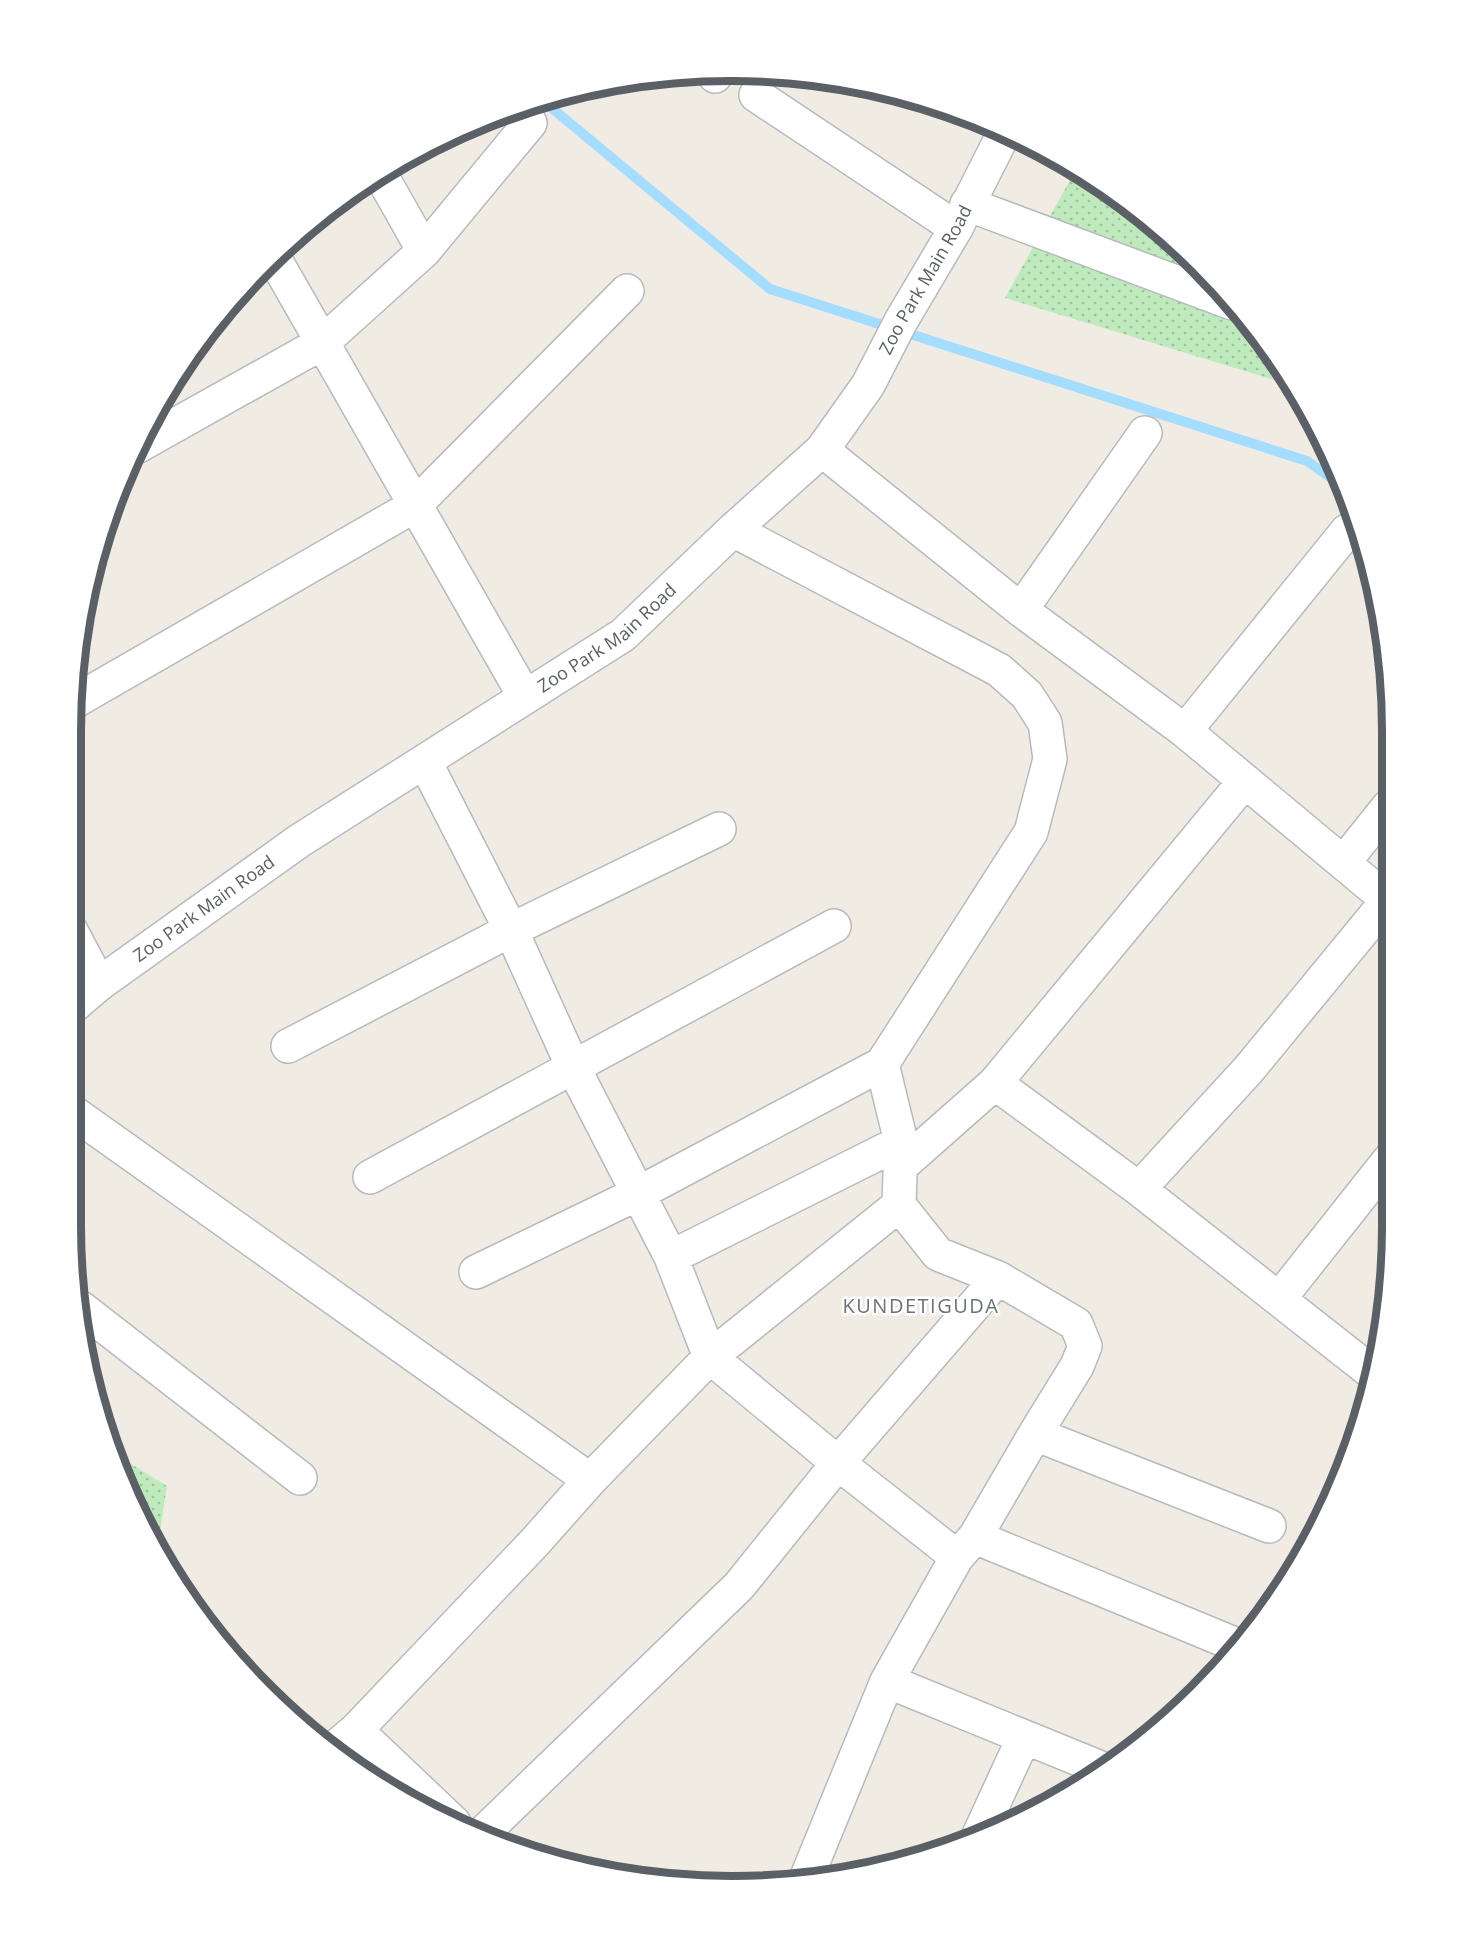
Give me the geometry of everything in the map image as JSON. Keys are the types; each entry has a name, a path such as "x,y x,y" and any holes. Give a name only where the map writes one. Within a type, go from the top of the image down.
{"street":[{"path":"756,94 962,216 1216,298"},
{"path":"151,439 321,343 424,251 530,123"},
{"name":"Zoo Park Main Road","path":"81,999 99,984 299,841 623,635 733,530 822,450 868,385 962,216 1000,140"},
{"path":"385,182 424,251"},
{"path":"278,266 525,697"},
{"path":"82,697 414,506 627,291"},
{"path":"1021,610 1145,433"},
{"path":"822,450 1021,610 1185,732 1382,896"},
{"path":"476,1272 639,1193 882,1064 1030,832 1050,759 1045,723 1028,695 999,670 733,530"},
{"path":"1185,732 1347,531"},
{"path":"425,762 511,930 573,1067 671,1257 710,1357 838,1463 966,1547 1230,1643"},
{"path":"671,1257 901,1154 995,1083 1244,782"},
{"path":"1344,862 1382,814"},
{"path":"288,1046 511,930 719,829"},
{"path":"1139,1189 1249,1069 1382,908"},
{"path":"370,1177 834,926"},
{"path":"81,950 99,984"},
{"path":"809,1871 887,1681 1077,1366 1085,1346 1076,1324 998,1278 938,1254 899,1204 901,1154 882,1064"},
{"path":"995,1083 1139,1189 1366,1368"},
{"path":"81,1118 590,1480"},
{"path":"1279,1299 1382,1169"},
{"path":"339,1744 356,1730 535,1542 590,1480 710,1357 899,1204"},
{"path":"488,1828 739,1586 838,1463 998,1278"},
{"path":"87,1313 300,1479"},
{"path":"1035,1434 1269,1526"},
{"path":"887,1681 1094,1765"},
{"path":"356,1730 433,1803"},
{"path":"984,1824 1024,1737"}],"green space":[{"path":"1071,177 1127,215 1191,272 1248,336 1279,381 1005,298"},
{"path":"126,1461 167,1486 159,1535"}],"waterway":[{"path":"550,107 770,289 1307,461 1329,477"}],"district":[{"name":"KUNDETIGUDA","path":"921,1306"}]}
